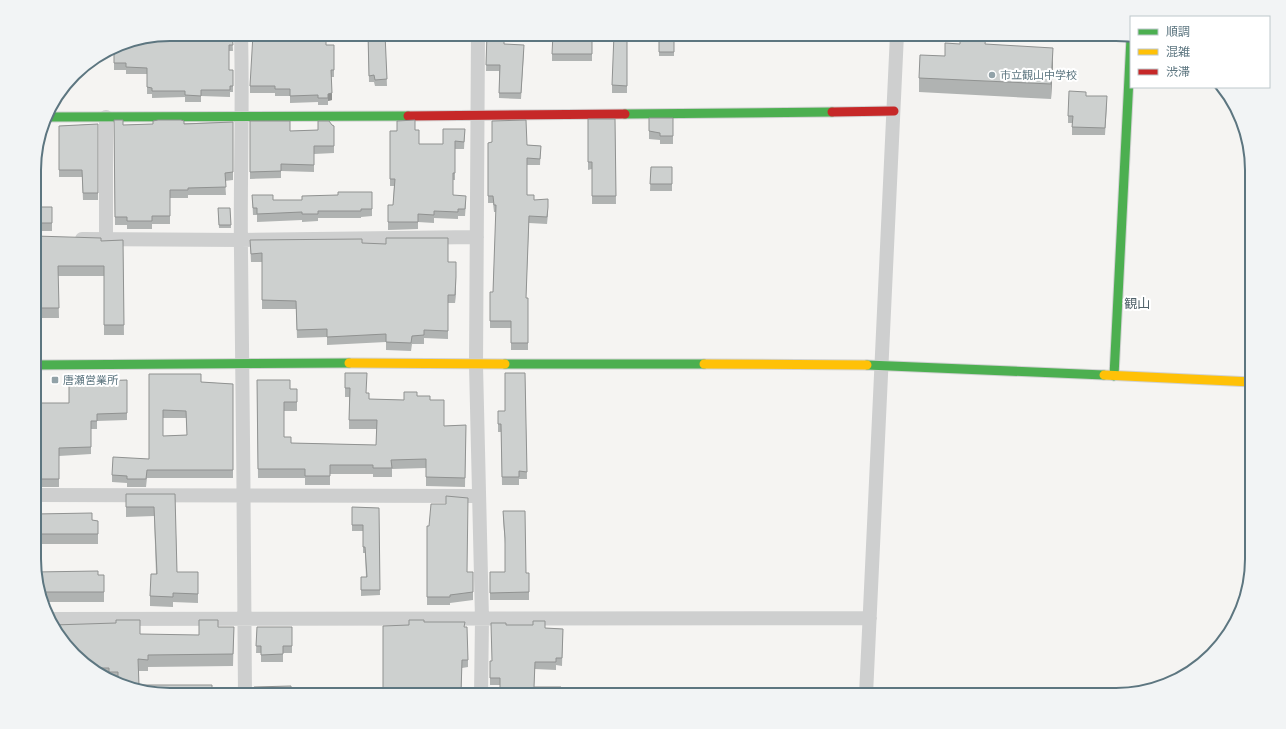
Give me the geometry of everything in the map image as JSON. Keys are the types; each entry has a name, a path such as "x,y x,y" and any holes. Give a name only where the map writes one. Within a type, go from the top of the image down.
{"street":[{"path":"241,41 243,116 241,240 245,495 245,688"},
{"path":"478,41 476,365 482,619 481,688"},
{"path":"866,688 897,41"},
{"path":"1114,376 1130,58"},
{"path":"53,117 477,116 894,111"},
{"path":"106,117 106,239"},
{"path":"67,239 241,240 476,237"},
{"path":"41,365 242,363 476,365 881,365 1245,382"},
{"path":"41,495 479,496"},
{"path":"56,619 870,618"}],"building":[{"path":"162,41 233,41 233,45 229,45 229,70 233,70 233,86 230,86 230,90 201,90 201,96 185,95 185,91 152,91 152,88 147,87 147,68 126,67 126,63 114,63 114,54 145,43"},
{"path":"253,41 326,41 326,45 334,45 334,70 331,70 332,93 328,94 328,98 318,98 318,95 290,96 290,89 275,89 275,86 250,86"},
{"path":"368,41 385,41 387,79 375,80 374,75 369,76"},
{"path":"487,41 504,41 504,44 524,45 521,93 499,93 500,65 486,65"},
{"path":"553,41 592,41 592,54 552,54"},
{"path":"614,41 627,41 627,86 612,85"},
{"path":"659,41 674,41 674,52 659,52"},
{"path":"960,41 985,41 985,44 1053,48 1051,84 919,78 920,55 945,56 945,43 960,44"},
{"path":"1069,91 1086,92 1086,96 1107,96 1105,128 1072,127 1073,116 1068,116"},
{"path":"649,118 673,118 673,136 660,136 660,133 649,131"},
{"path":"588,119 615,119 616,196 592,196 592,162 588,162"},
{"path":"114,120 123,120 123,125 153,124 153,121 158,120 181,120 184,121 184,124 233,122 233,172 225,173 226,187 170,190 170,216 152,216 152,221 127,221 127,217 115,217"},
{"path":"415,120 415,130 419,130 419,144 443,144 443,129 465,129 464,142 455,141 453,195 466,196 465,209 458,209 458,212 434,211 434,215 418,214 418,222 388,222 388,205 393,205 395,179 390,179 390,131 397,131 397,121"},
{"path":"526,120 527,145 541,146 540,159 527,158 527,195 534,195 534,200 548,199 548,207 547,217 529,216 526,298 528,298 528,343 511,343 511,321 490,321 490,292 493,292 496,205 494,205 493,196 488,196 488,143 492,142 492,121"},
{"path":"250,121 290,121 290,131 318,130 318,121 329,121 334,126 334,146 314,146 314,165 281,164 281,171 250,172"},
{"path":"98,124 98,193 83,193 82,170 59,170 59,126"},
{"path":"651,167 672,167 672,184 650,184"},
{"path":"338,192 372,192 372,209 361,209 361,211 318,211 318,214 302,214 302,212 257,214 257,208 253,208 252,195 273,195 273,200 302,200 302,196 338,195"},
{"path":"41,207 52,207 52,223 41,223"},
{"path":"218,208 230,208 231,225 219,225"},
{"path":"41,236 101,238 101,241 123,240 124,325 104,325 104,266 58,266 59,308 41,308"},
{"path":"386,238 448,238 448,262 456,262 456,277 455,295 448,295 448,331 424,330 424,335 412,336 411,343 386,342 386,334 327,337 327,329 297,330 296,301 262,300 262,253 251,254 250,240 362,239 362,243 386,244"},
{"path":"345,373 367,373 366,393 369,393 369,399 404,400 404,392 417,392 417,396 430,396 430,400 444,400 444,426 466,425 465,478 426,477 426,459 391,460 392,468 373,468 373,465 330,465 330,476 305,476 305,469 258,469 257,380 290,380 290,389 297,389 297,402 284,402 284,437 291,437 291,443 376,445 377,420 349,420 350,388 345,388"},
{"path":"505,373 525,373 527,472 519,471 519,477 502,477 501,424 498,424 498,411 505,411"},
{"path":"149,374 201,374 201,382 233,384 233,470 147,470 146,479 127,479 127,476 112,475 113,457 149,459","holes":["163,410 186,411 187,435 163,436"]},
{"path":"69,375 88,375 89,378 96,377 96,381 127,380 127,413 97,414 97,421 91,421 91,447 59,448 59,479 41,479 41,403 69,403"},
{"path":"126,494 175,494 177,572 198,572 198,594 173,593 173,597 150,596 151,574 157,574 154,507 126,507"},
{"path":"446,496 468,498 467,572 473,572 473,592 450,595 450,597 427,597 427,526 429,526 431,504 446,504"},
{"path":"352,507 379,508 380,590 361,590 361,577 367,577 365,547 363,547 363,525 352,525"},
{"path":"503,511 525,511 526,573 529,573 529,592 490,593 490,572 505,572"},
{"path":"92,513 92,520 98,521 98,534 41,534 41,514"},
{"path":"98,571 98,575 104,575 104,592 45,592 42,572"},
{"path":"116,620 140,620 140,634 199,635 199,620 218,620 218,627 234,627 233,654 148,655 148,660 138,659 139,684 118,677 118,672 109,672 109,668 102,668 85,656 73,644 59,625 116,623"},
{"path":"409,620 424,620 424,622 465,622 464,627 467,627 468,660 462,660 461,688 383,688 383,626 409,625"},
{"path":"533,621 545,621 545,628 563,629 562,658 556,658 556,662 535,662 534,687 561,688 500,688 500,678 490,678 490,661 492,661 491,623 506,623 506,625 533,625"},
{"path":"257,627 292,627 292,646 283,646 283,654 261,655 261,646 256,646"},
{"path":"143,685 212,685 212,688 170,688"},
{"path":"291,686 291,688 254,688"}],"traffic: fast":[{"path":"1114,376 1130,58"},
{"path":"625,114 832,112"},
{"path":"53,117 408,116"},
{"path":"41,365 349,363"},
{"path":"505,364 704,364"},
{"path":"867,365 1104,375"}],"traffic: slow":[{"path":"349,363 505,364"},
{"path":"704,364 867,365"},
{"path":"1104,375 1245,382"}],"traffic: jam":[{"path":"832,112 894,111"},
{"path":"408,116 625,114"}],"place":[{"name":"市立観山中学校","path":"992,75"},
{"name":"唐瀬営業所","path":"55,380"}],"district":[{"name":"観山","path":"1137,303"}]}
